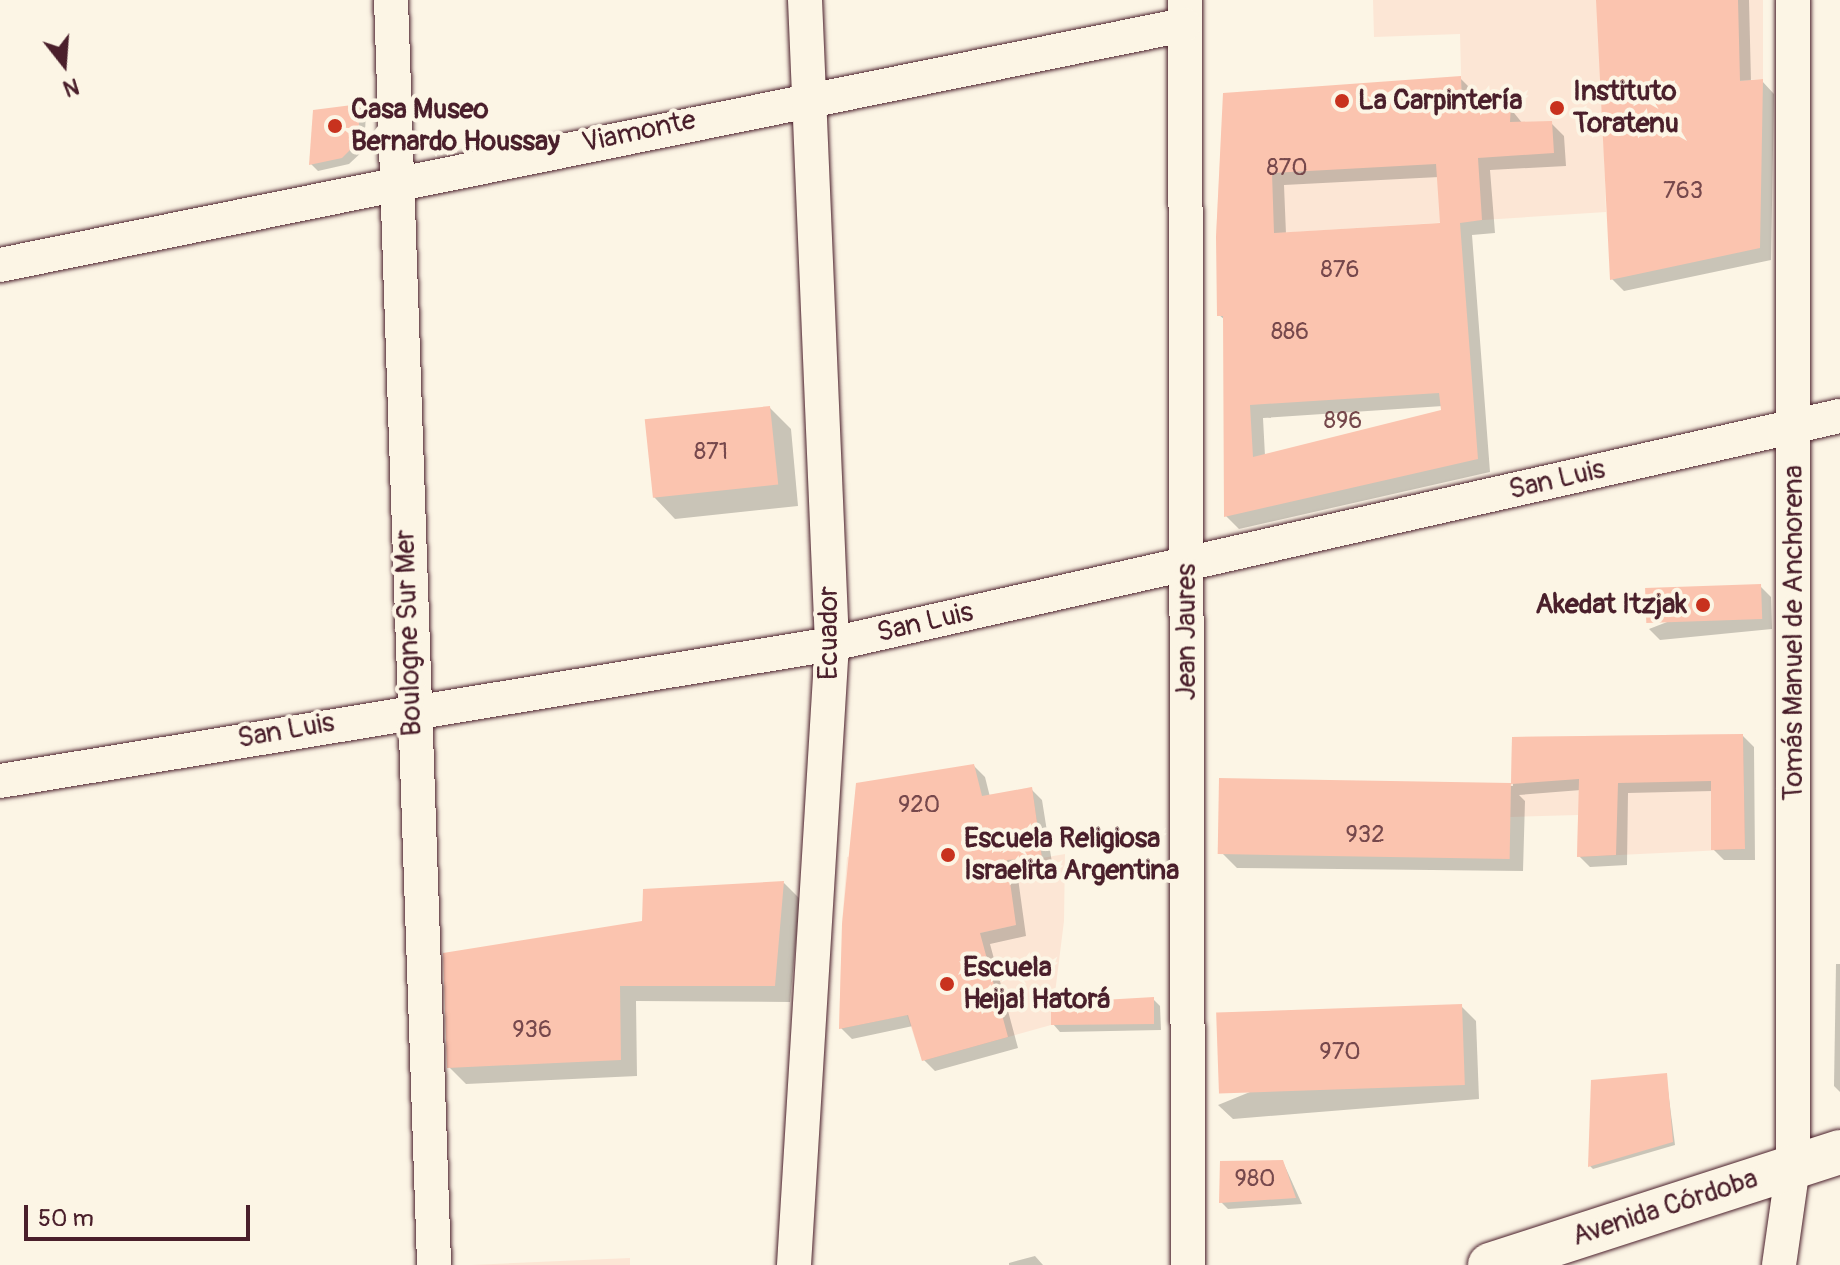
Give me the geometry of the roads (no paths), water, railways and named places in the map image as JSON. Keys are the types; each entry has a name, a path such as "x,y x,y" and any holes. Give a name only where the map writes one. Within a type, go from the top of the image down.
{"main road":[{"name":"Avenida Córdoba","path":"1490,1265 1840,1152"}],"street":[{"name":"Boulogne Sur Mer","path":"391,0 411,709 434,1265"},
{"name":"Ecuador","path":"794,1265 832,644 805,0"},
{"name":"Tomás Manuel de Anchorena","path":"1779,1265 1793,1167 1793,0"},
{"name":"Viamonte","path":"0,265 809,97 1184,12"},
{"name":"Jean Jaures","path":"1184,12 1188,1265"},
{"name":"San Luis","path":"0,781 411,709 832,644 1840,416"}],"place":[{"name":"La Carpintería","path":"1342,101"},
{"name":"Instituto Toratenu","path":"1557,108"},
{"name":"Casa Museo Bernardo Houssay","path":"335,126"},
{"name":"Akedat Itzjak","path":"1703,605"},
{"name":"Escuela Religiosa Israelita Argentina","path":"948,855"},
{"name":"Escuela Heijal Hatorá","path":"947,984"}]}
